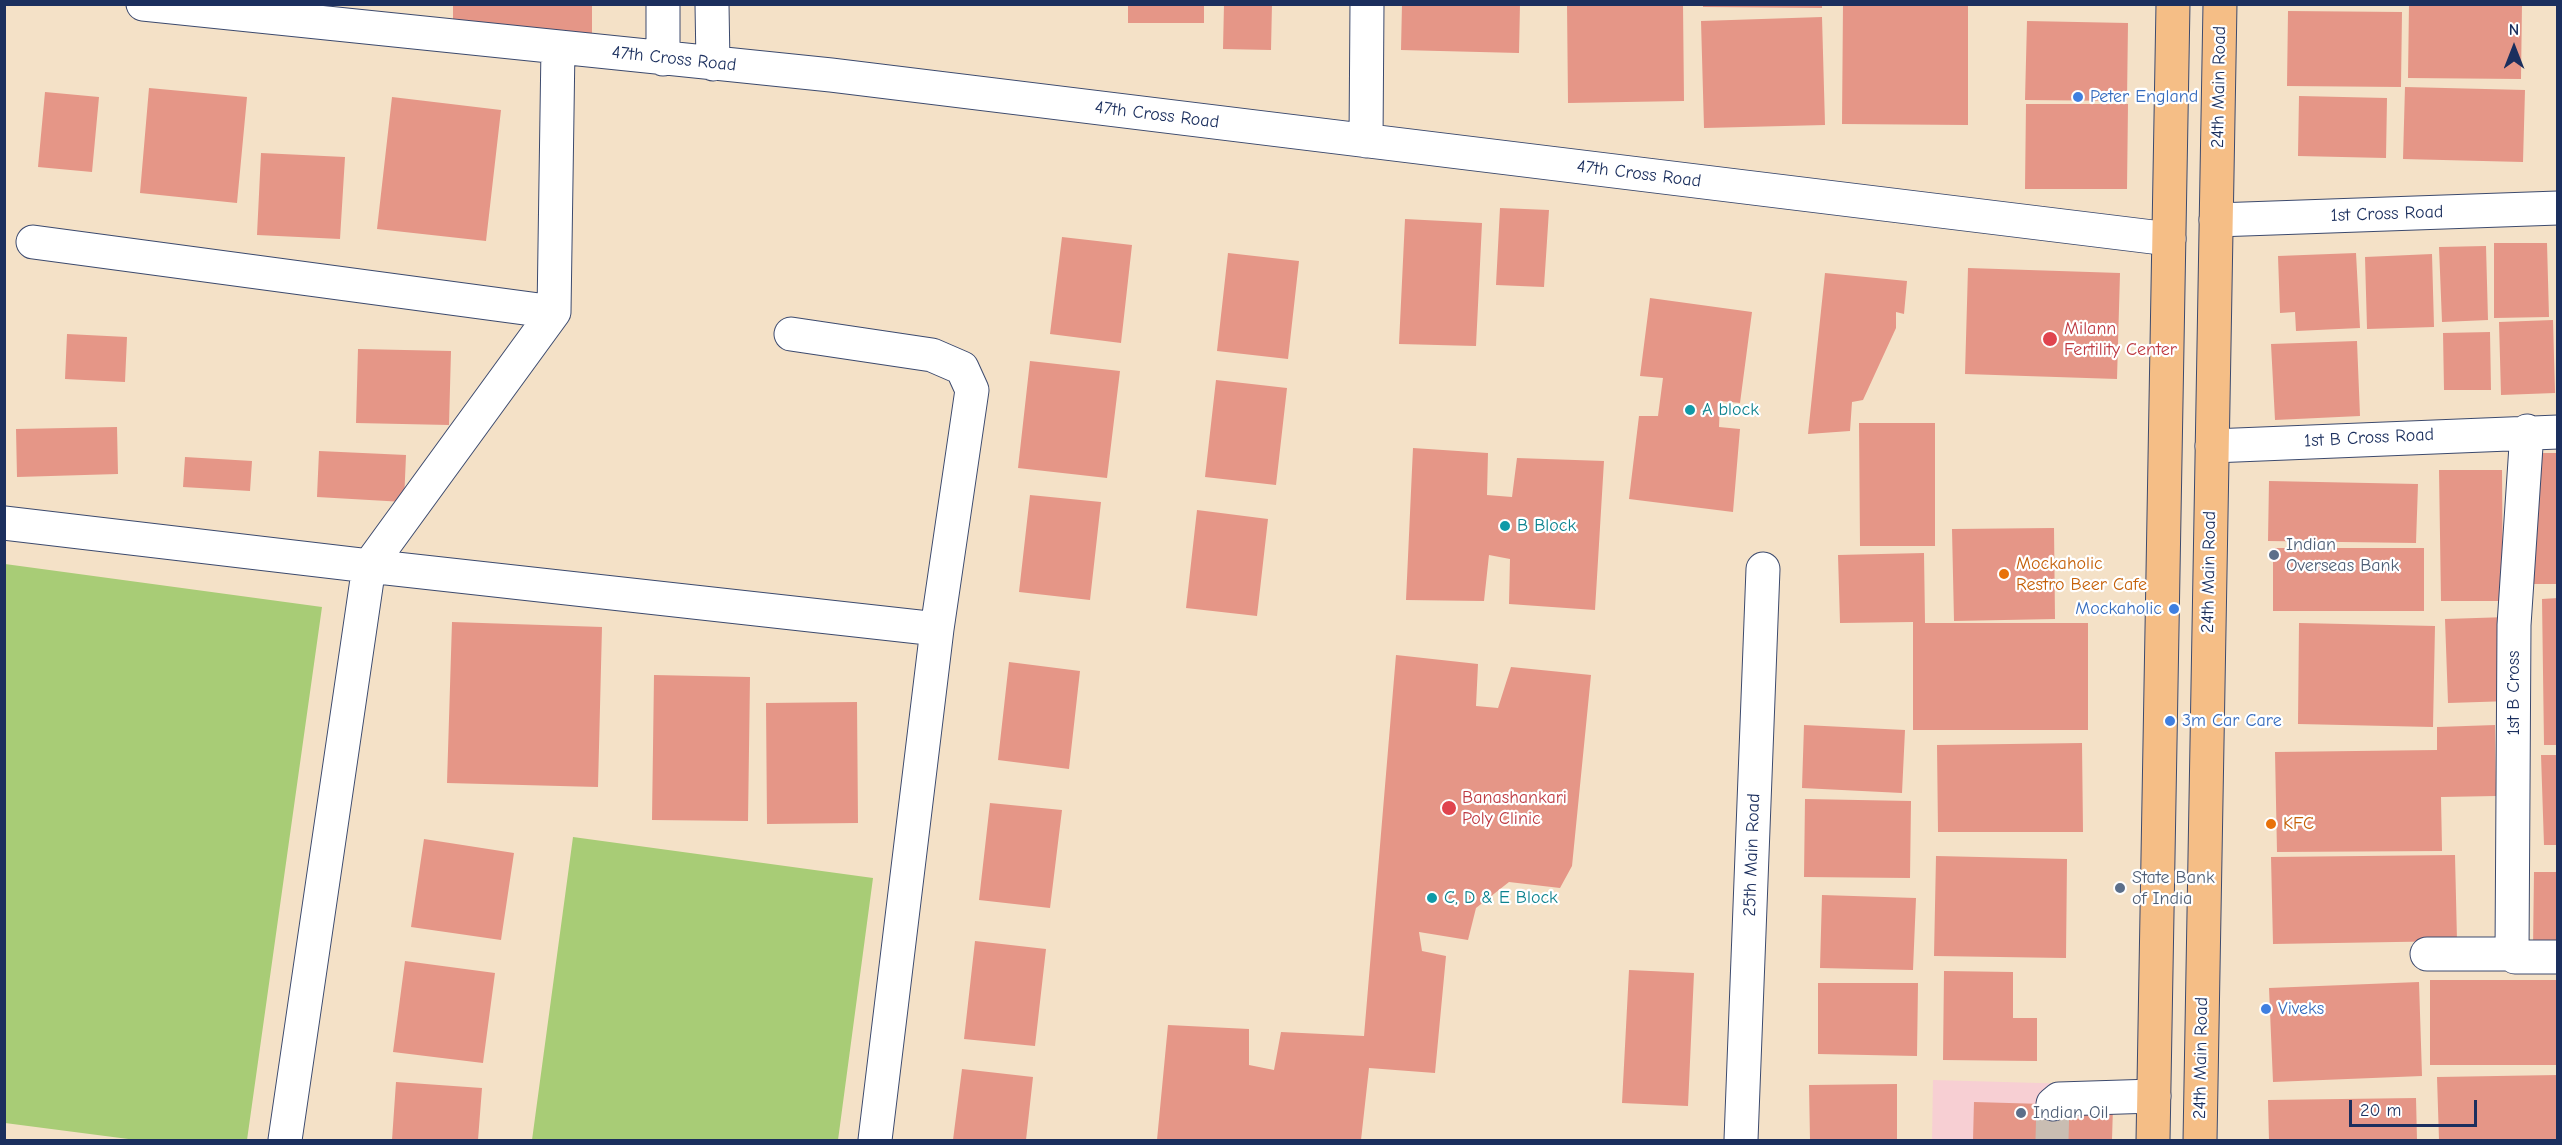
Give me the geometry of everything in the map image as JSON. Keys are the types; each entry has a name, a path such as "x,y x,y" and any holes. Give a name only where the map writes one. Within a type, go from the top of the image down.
{"main road":[{"path":"2153,1140 2173,4"},
{"name":"24th Main Road","path":"2200,1140 2220,4"}],"street":[{"name":"47th Cross Road","path":"143,4 831,75 2169,239"},
{"path":"663,4 663,59"},
{"path":"712,4 713,64"},
{"path":"1366,141 1367,4"},
{"path":"285,1140 369,566 554,312 558,47"},
{"name":"1st Cross Road","path":"2216,220 2558,208"},
{"path":"33,242 554,312"},
{"path":"791,334 932,355 962,368 972,390 937,629 875,1140"},
{"name":"1st B Cross Road","path":"2211,446 2542,432"},
{"name":"1st B Cross","path":"2512,954 2514,625 2542,432"},
{"path":"4,523 937,629"},
{"name":"25th Main Road","path":"1741,1140 1763,569"},
{"path":"2427,954 2512,954 2515,957 2558,957"},
{"path":"2053,1104 2059,1099 2154,1096"}],"shaded area":[{"name":"Indian Oil","path":"1933,1080 2110,1085 2109,1140 1932,1140"}],"green space":[{"path":"5,564 322,607 247,1140 136,1140 5,1123"},
{"path":"573,837 873,878 838,1140 532,1140"}],"building":[{"path":"453,4 592,4 592,33 453,33"},
{"path":"1224,4 1272,4 1271,50 1223,49"},
{"path":"1402,4 1520,4 1519,53 1401,50"},
{"path":"1567,4 1683,4 1684,101 1568,103"},
{"path":"1703,4 1822,4 1822,8 1703,7"},
{"path":"1843,4 1968,4 1968,125 1842,124"},
{"path":"2409,4 2522,4 2521,79 2408,78"},
{"path":"1128,5 1204,5 1204,23 1128,23"},
{"path":"2288,11 2402,12 2401,87 2287,86"},
{"path":"1822,17 1825,125 1704,128 1701,21"},
{"path":"2027,21 2128,23 2127,101 2025,100"},
{"path":"2405,87 2525,90 2523,162 2403,159"},
{"path":"149,88 247,97 237,203 140,193"},
{"path":"45,92 99,97 92,172 38,167"},
{"path":"2299,96 2387,98 2386,158 2298,156"},
{"path":"392,97 501,110 486,241 377,229"},
{"path":"2026,104 2128,104 2127,189 2025,189"},
{"path":"261,153 345,157 340,239 257,235"},
{"path":"1500,208 1549,210 1544,287 1496,285"},
{"path":"1405,219 1482,223 1476,346 1399,344"},
{"path":"1062,237 1132,245 1121,343 1050,334"},
{"path":"2494,243 2547,243 2549,317 2494,318"},
{"path":"2486,246 2488,320 2442,322 2439,247"},
{"path":"1228,253 1299,261 1288,359 1217,351"},
{"path":"2356,253 2360,328 2296,331 2295,312 2280,313 2278,256"},
{"path":"2432,254 2434,327 2367,329 2365,257"},
{"path":"1968,268 2120,273 2117,379 1965,374"},
{"path":"1825,273 1907,281 1904,314 1896,312 1896,328 1863,400 1852,402 1850,431 1808,434"},
{"name":"A block","path":"1650,298 1752,312 1740,403 1720,401 1719,427 1740,429 1733,512 1629,499 1639,416 1658,416 1663,378 1640,376"},
{"path":"2553,320 2555,393 2501,395 2499,322"},
{"path":"2490,332 2491,390 2444,390 2443,333"},
{"path":"67,334 127,337 125,382 65,379"},
{"path":"2357,341 2360,416 2275,420 2271,344"},
{"path":"358,349 451,351 449,425 356,423"},
{"path":"1030,361 1120,371 1107,478 1018,468"},
{"path":"1216,380 1287,388 1276,485 1205,477"},
{"path":"1859,423 1935,423 1935,546 1860,546"},
{"path":"117,427 118,474 17,477 16,429"},
{"name":"B Block","path":"1413,448 1488,453 1487,495 1512,497 1517,458 1604,461 1595,610 1509,604 1510,559 1489,555 1484,601 1406,600"},
{"path":"319,451 406,455 404,502 317,497"},
{"path":"2533,453 2558,453 2558,584 2533,584"},
{"path":"185,457 252,461 250,491 183,487"},
{"path":"2439,470 2502,470 2503,601 2441,601"},
{"path":"2269,481 2418,484 2416,543 2268,541"},
{"path":"1030,495 1101,502 1090,600 1019,592"},
{"path":"1197,510 1268,519 1257,616 1186,608"},
{"name":"Mockaholic Restro Beer Cafe","path":"2054,528 2055,619 1954,621 1952,529"},
{"path":"2273,548 2424,548 2424,611 2273,611"},
{"path":"1924,553 1925,623 2088,623 2088,730 1913,730 1913,622 1840,623 1838,555"},
{"path":"2558,598 2558,745 2544,745 2542,599"},
{"path":"2508,617 2511,701 2448,703 2445,619"},
{"path":"452,622 602,627 598,787 447,783"},
{"path":"2299,623 2435,626 2433,727 2298,724"},
{"name":"C, D & E Block","path":"1396,655 1478,664 1476,706 1498,708 1511,667 1591,675 1572,866 1560,888 1509,882 1476,908 1468,940 1419,932 1422,951 1446,956 1435,1073 1369,1068 1361,1140 1157,1140 1168,1025 1249,1029 1249,1065 1274,1070 1281,1032 1364,1036"},
{"path":"1009,662 1080,671 1069,769 998,760"},
{"path":"654,675 750,677 748,821 652,820"},
{"path":"857,702 858,823 767,824 766,703"},
{"path":"1804,725 1905,730 1902,793 1802,788"},
{"path":"2495,725 2496,796 2441,797 2442,851 2277,852 2275,752 2437,750 2437,727"},
{"path":"2082,743 2083,832 1938,832 1937,745"},
{"path":"2541,755 2558,755 2558,845 2544,845"},
{"path":"1805,799 1911,801 1910,878 1804,877"},
{"path":"990,803 1062,810 1050,908 979,900"},
{"path":"424,839 514,853 501,940 411,927"},
{"path":"2455,855 2457,941 2273,944 2271,857"},
{"path":"1936,856 2067,859 2066,958 1934,956"},
{"path":"2534,872 2558,872 2558,949 2533,949"},
{"path":"1822,895 1916,898 1913,970 1820,968"},
{"path":"975,941 1046,949 1035,1046 964,1039"},
{"path":"405,961 495,973 483,1063 393,1052"},
{"path":"1629,970 1694,973 1688,1106 1622,1103"},
{"path":"1944,971 2013,972 2013,1018 2037,1018 2037,1061 1943,1060"},
{"path":"2430,980 2558,980 2558,1065 2430,1065"},
{"path":"2419,982 2422,1076 2273,1082 2269,988"},
{"path":"1818,983 1918,983 1917,1056 1818,1054"},
{"path":"962,1069 1033,1077 1026,1140 953,1140"},
{"path":"2558,1075 2558,1140 2439,1140 2437,1077"},
{"path":"396,1082 482,1088 478,1140 392,1140"},
{"path":"1897,1084 1897,1140 1810,1140 1809,1085"},
{"path":"2416,1098 2417,1140 2269,1140 2268,1100"},
{"path":"1974,1102 2113,1106 2112,1140 1973,1140"}],"tunnel":[{"path":"2052,1140 2053,1104"}],"place":[{"name":"Peter England","path":"2078,97"},
{"name":"Milann Fertility Center","path":"2050,339"},
{"name":"A block","path":"1690,410"},
{"name":"B Block","path":"1505,526"},
{"name":"Indian Overseas Bank","path":"2274,555"},
{"name":"Mockaholic Restro Beer Cafe","path":"2004,574"},
{"name":"Mockaholic","path":"2174,609"},
{"name":"3m Car Care","path":"2170,721"},
{"name":"Banashankari Poly Clinic","path":"1449,808"},
{"name":"KFC","path":"2271,824"},
{"name":"State Bank of India","path":"2120,888"},
{"name":"C, D & E Block","path":"1432,898"},
{"name":"Viveks","path":"2266,1009"},
{"name":"Indian Oil","path":"2021,1113"}]}
